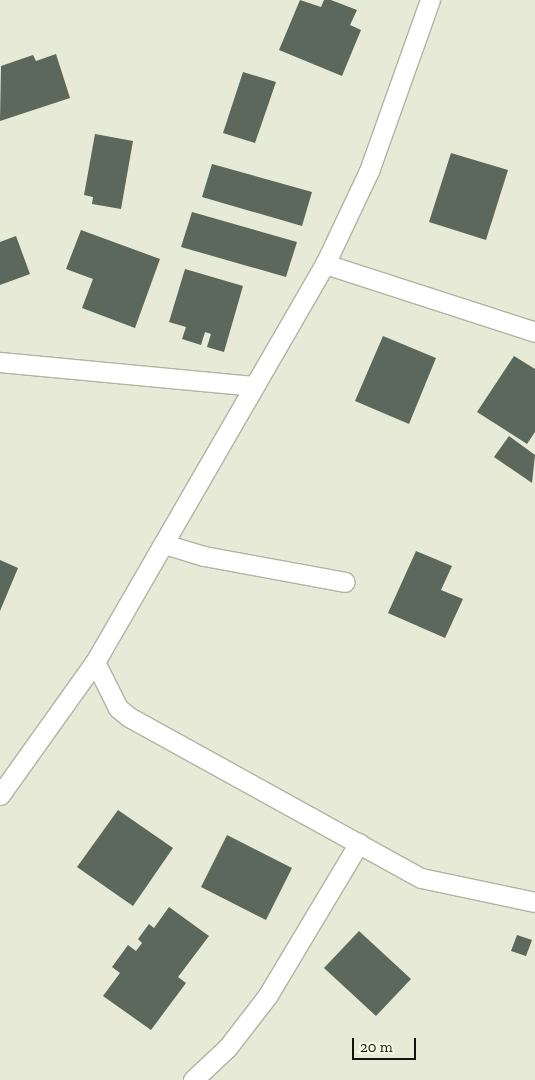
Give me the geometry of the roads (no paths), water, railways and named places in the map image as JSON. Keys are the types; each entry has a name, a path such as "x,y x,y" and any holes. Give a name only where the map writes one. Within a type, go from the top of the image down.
{"street":[{"path":"0,795 95,662 326,264 369,171 430,0"},
{"path":"326,264 535,332"},
{"path":"0,362 254,386"},
{"path":"164,544 204,556 344,582"},
{"path":"95,662 118,708 129,717 421,878 535,902"},
{"path":"193,1080 228,1047 268,995 359,843"}]}
